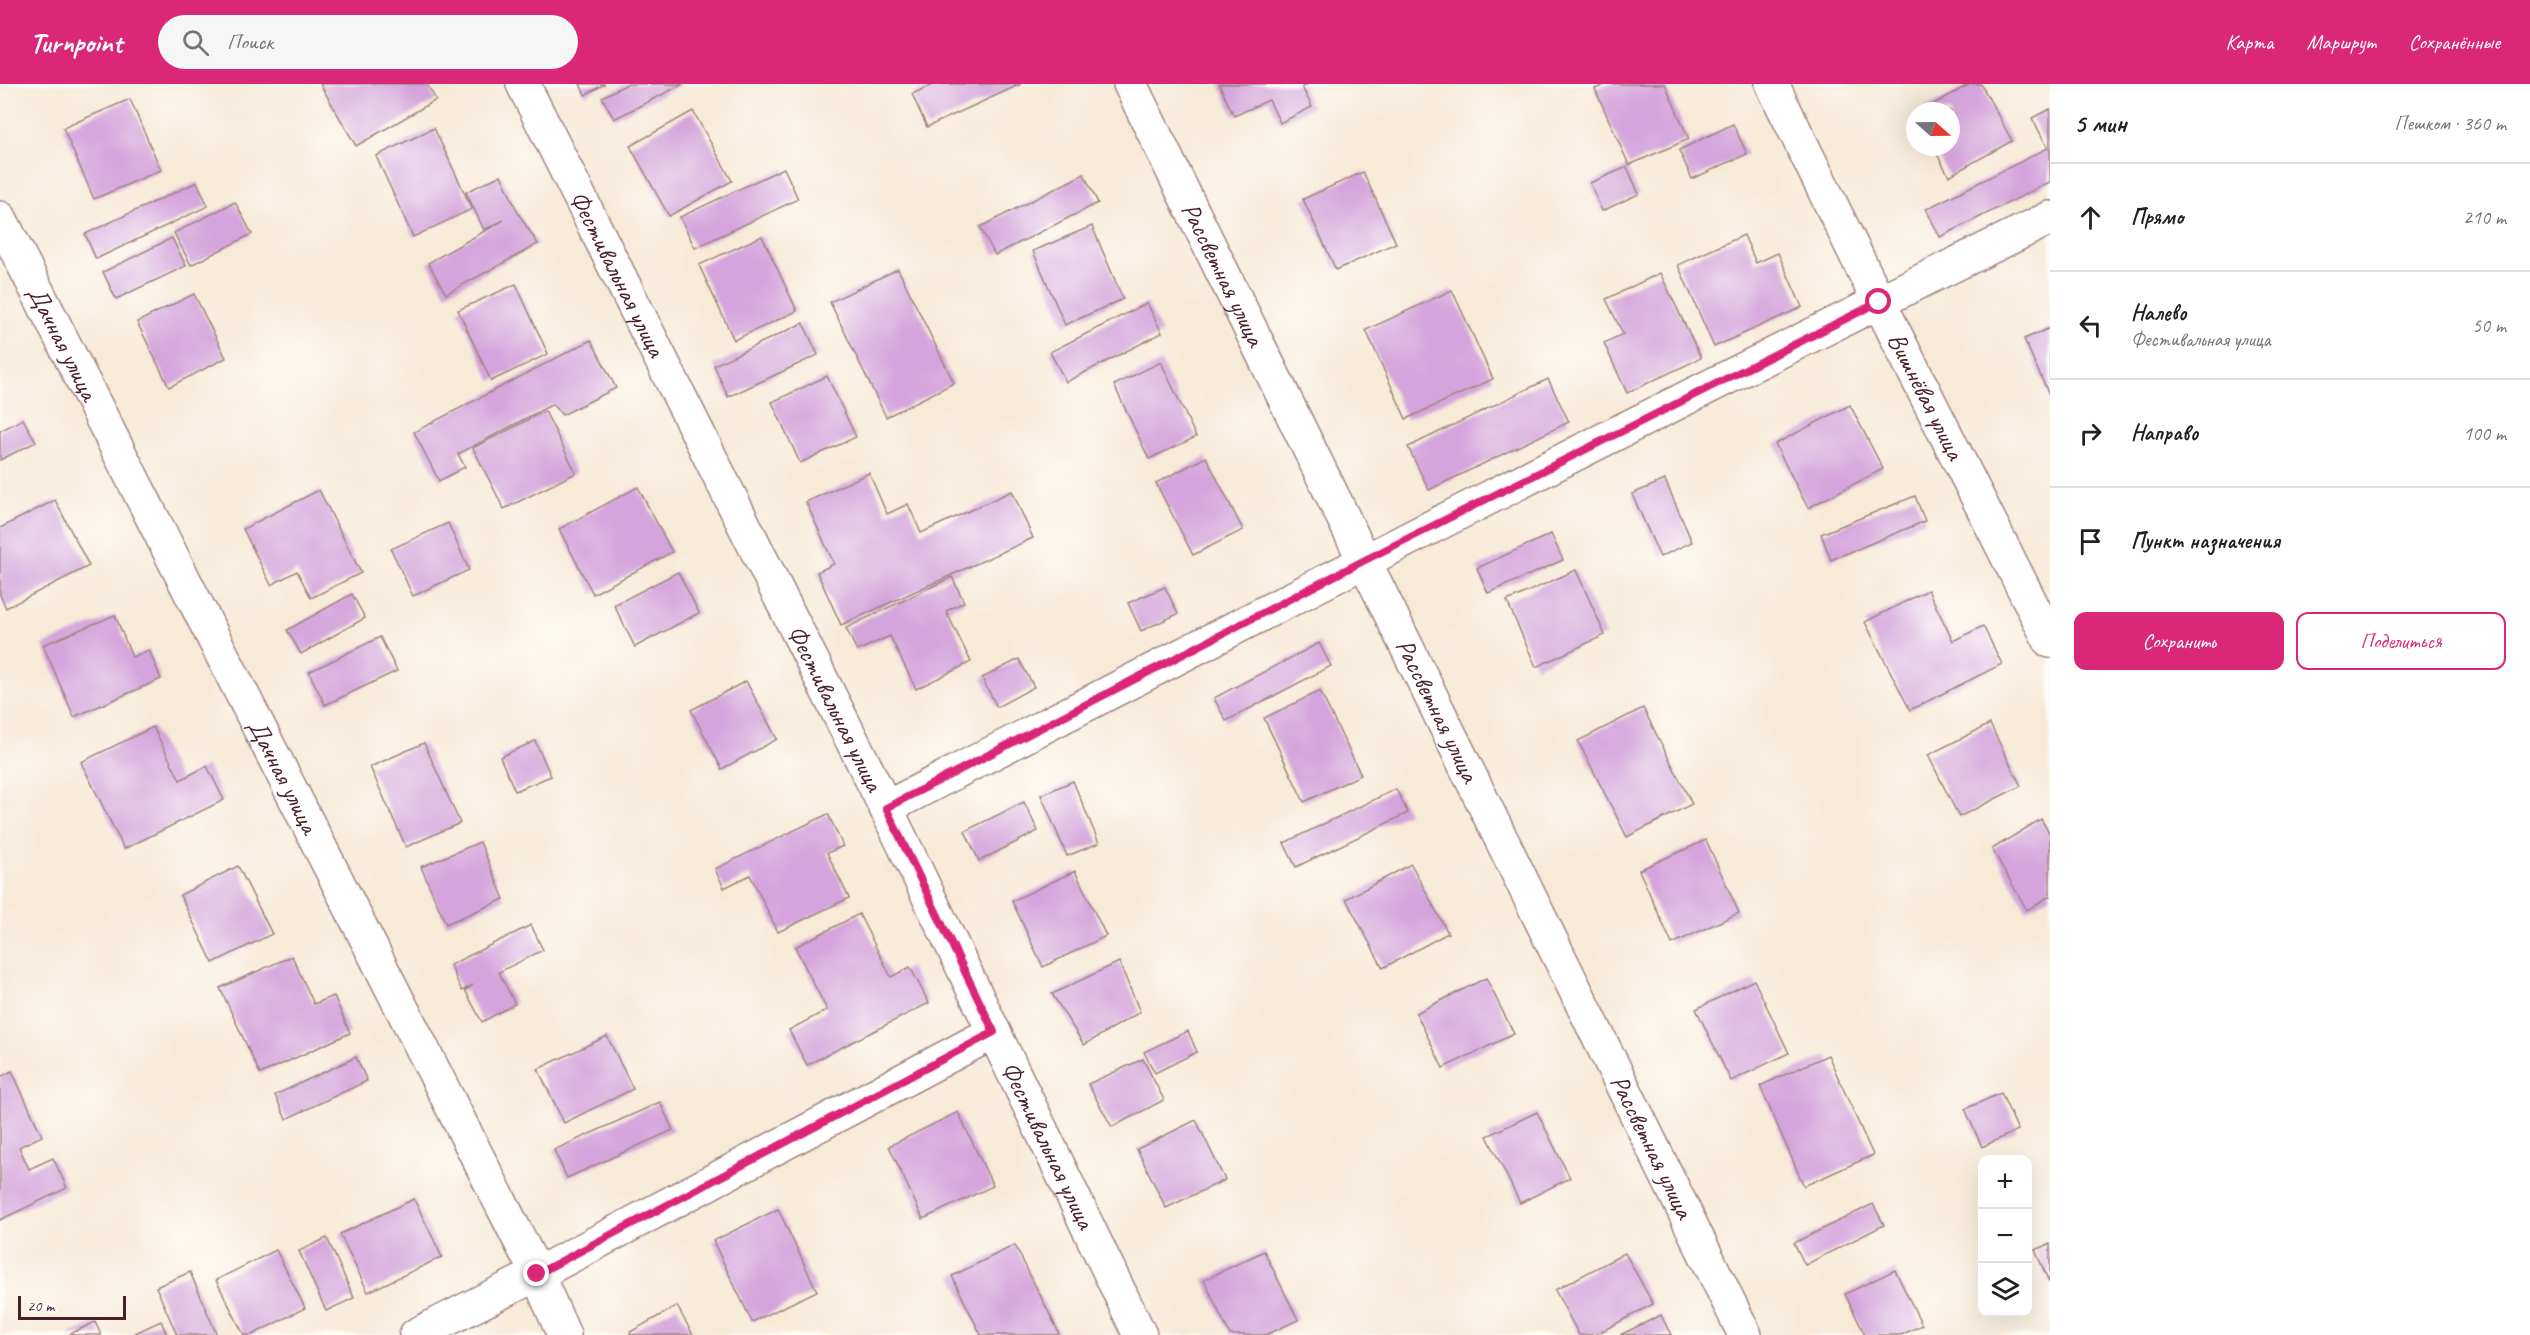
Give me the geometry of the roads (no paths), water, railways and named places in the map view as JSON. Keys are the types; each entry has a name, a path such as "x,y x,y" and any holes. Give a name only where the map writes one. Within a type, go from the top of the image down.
{"street":[{"name":"Фестивальная улица","path":"523,84 886,808 1140,1335"},
{"name":"Рассветная улица","path":"1130,84 1745,1335"},
{"name":"Вишнёвая улица","path":"1772,84 2050,641"},
{"name":"Дачная улица","path":"0,218 537,1274 564,1335"},
{"path":"886,808 1365,560 2050,218"},
{"path":"416,1335 537,1274 994,1032"}]}
